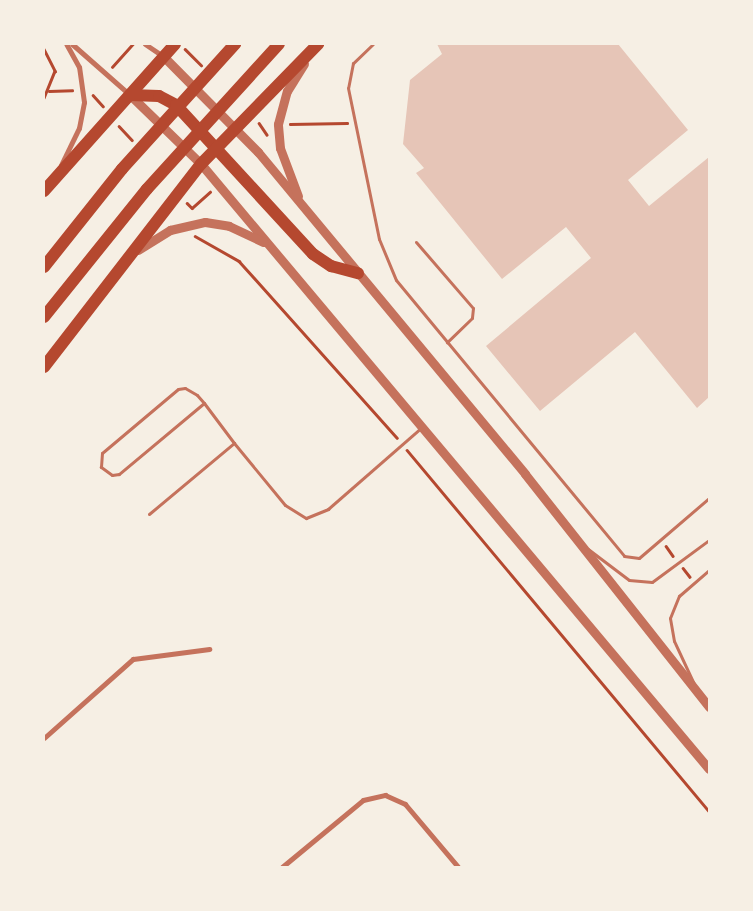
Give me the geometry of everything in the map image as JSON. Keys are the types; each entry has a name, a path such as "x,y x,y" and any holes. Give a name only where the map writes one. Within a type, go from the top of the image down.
{"highway":[{"path":"44,191 55,176 175,44"},
{"path":"44,267 65,238 234,44"},
{"path":"44,317 88,258 278,44"},
{"path":"44,367 125,258 201,164 319,44"},
{"path":"130,95 168,99 217,148 313,254 331,266 358,274"}],"street":[{"path":"55,176 79,128 84,89 80,67 66,44"},
{"path":"72,44 130,95 201,164 709,770"},
{"path":"145,44 164,58 237,127 709,707"},
{"path":"302,205 283,161 278,124 287,91 319,44"},
{"path":"125,258 170,230 193,222 229,226 268,244"},
{"path":"44,738 133,659 209,649"},
{"path":"282,867 363,800 385,795 405,804 458,867"}],"lane":[{"path":"372,44 349,71 356,122 383,253 396,280 624,556 639,558 709,499"},
{"path":"416,242 472,308 472,318 447,342"},
{"path":"204,403 119,474 112,475 100,467 102,452 178,389 192,390 204,403 285,505 306,518 328,509 421,428"},
{"path":"149,514 234,443"},
{"path":"579,546 597,553 619,574 640,583 663,578 709,540"},
{"path":"696,692 674,641 670,618 679,596 709,570"}],"path":[{"path":"44,49 55,71 49,91 44,98"},
{"path":"49,91 84,89"},
{"path":"258,122 325,126 356,122"},
{"path":"193,222 198,240 239,260 403,444 709,811"}],"building":[{"path":"437,44 618,44 688,130 628,180 649,206 709,157 709,397 697,408 635,332 540,411 486,346 591,258 566,227 502,279 416,173 424,168 403,144 410,80 442,54"}]}
